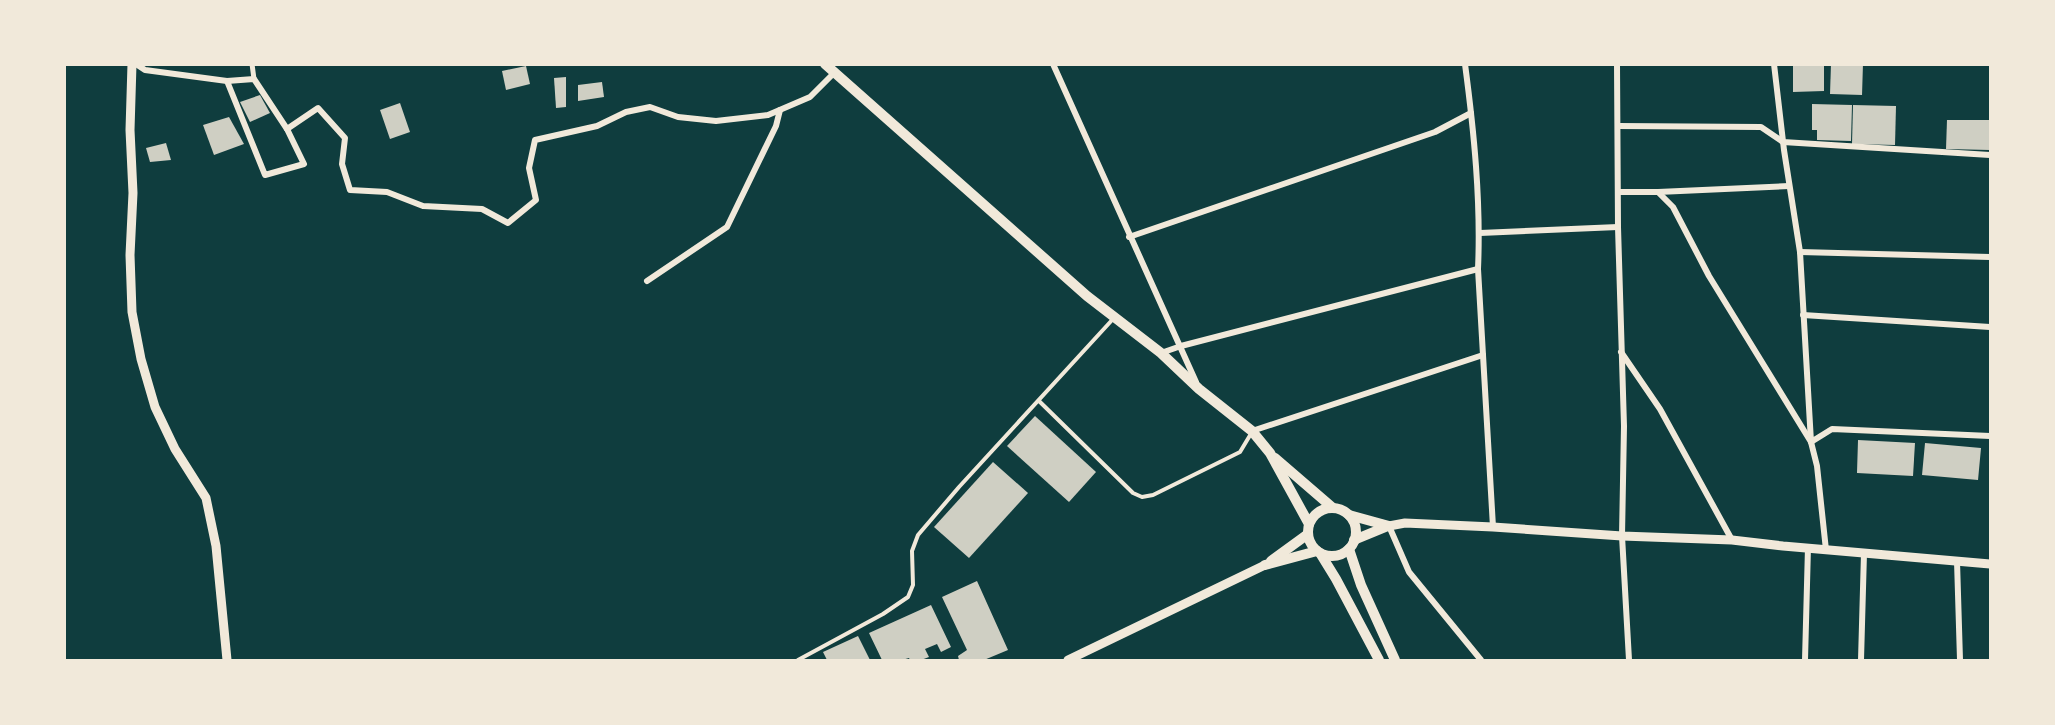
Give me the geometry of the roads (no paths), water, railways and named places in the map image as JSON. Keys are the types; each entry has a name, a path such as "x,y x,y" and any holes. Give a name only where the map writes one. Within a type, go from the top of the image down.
{"main road":[{"path":"825,64 1087,296 1161,353 1198,388 1252,432 1270,453 1333,508 1389,526"},
{"path":"1270,453 1308,529 1312,547 1319,552 1335,556 1389,526"},
{"path":"1266,565 1308,529 1312,518 1321,510 1333,508"},
{"path":"1349,515 1355,527 1352,545 1361,585 1395,660"},
{"path":"1266,565 1319,552"},
{"path":"1319,552 1379,660"}],"street":[{"path":"227,660 216,546 206,498 175,448 155,407 141,359 132,312 130,255 133,193 130,130 134,64 145,70 227,81 254,79"},
{"path":"227,81 265,175 304,164 287,129 254,79 252,64"},
{"path":"1053,64 1198,388"},
{"path":"1465,64 1480,233 1478,269 1493,527"},
{"path":"1617,64 1618,227 1624,426 1622,536 1629,660"},
{"path":"1774,64 1789,186 1800,252 1811,442 1817,466 1826,550"},
{"path":"287,129 318,108 345,138 342,164 350,190 387,192 423,206 482,209 508,223 536,200 529,168 535,140 597,126 626,112 650,107 678,117 716,121 768,115 810,97 834,73"},
{"path":"647,281 727,227 776,126 780,110"},
{"path":"1129,237 1435,132 1471,113"},
{"path":"1618,126 1761,127 1783,141 1990,155"},
{"path":"1619,192 1789,186"},
{"path":"1658,192 1672,207 1709,276 1811,442"},
{"path":"1480,233 1618,227"},
{"path":"1800,252 1990,257"},
{"path":"1161,353 1478,269"},
{"path":"1803,315 1990,327"},
{"path":"1621,352 1660,409 1732,540"},
{"path":"1252,432 1483,356"},
{"path":"1811,442 1832,429 1990,436"},
{"path":"1480,660 1409,572 1389,526 1405,523 1732,540 1990,564"},
{"path":"1805,660 1808,548"},
{"path":"1860,660 1864,553"},
{"path":"1957,561 1960,660"},
{"path":"1068,660 1266,565"}],"lane":[{"path":"798,660 883,614 908,597 913,585 912,551 918,535 1115,317"},
{"path":"1039,401 1133,494 1142,497 1153,495 1240,452 1252,432"}]}
